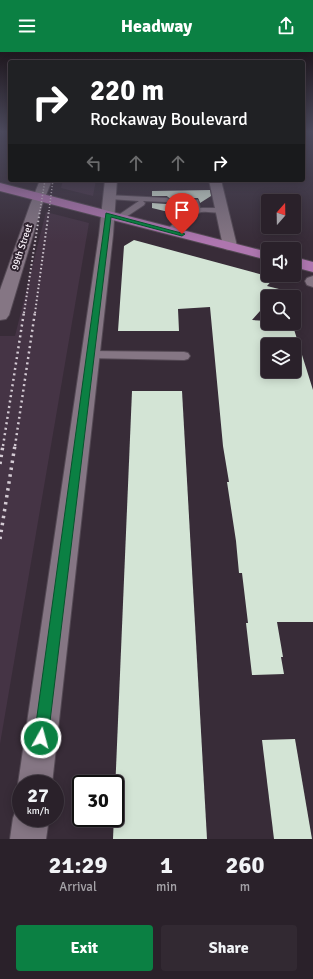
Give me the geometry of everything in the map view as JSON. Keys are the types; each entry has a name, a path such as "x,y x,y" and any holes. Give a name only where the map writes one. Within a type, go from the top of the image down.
{"main road":[{"path":"0,187 40,197 113,210 170,231 261,254"},
{"path":"301,264 313,267"}],"street":[{"name":"99th Street","path":"0,315 45,182"},
{"path":"36,775 91,355 113,210 111,182"},
{"path":"215,182 230,246"},
{"path":"28,839 30,827"}],"lane":[{"path":"113,210 135,198 147,202"},
{"path":"113,210 147,202 167,200"},
{"path":"170,231 190,212 195,202 180,201"},
{"path":"190,212 222,210"},
{"path":"91,355 184,356"}],"shaded area":[{"path":"62,182 96,182 93,196 61,188"},
{"path":"46,212 89,223 0,744 0,336 15,336"}],"building":[{"path":"210,190 211,196 200,203 198,198 176,198 176,204 190,205 185,207 185,212 181,215 152,208 152,203 167,204 172,201 167,196 152,196 152,191"},
{"path":"134,240 261,274 261,282 270,282 267,286 279,289 261,290 261,310 252,320 261,321 261,330 294,330 297,338 261,338 261,378 301,378 301,352 313,390 313,622 277,622 283,657 281,657 284,674 252,675 242,573 239,573 236,541 227,482 229,482 223,446 210,307 178,309 179,331 118,331 124,246"},
{"path":"132,391 182,391 207,839 113,839 114,827 124,827 124,775 116,775"},
{"path":"295,739 312,839 274,839 262,740"}],"railway":[{"path":"40,211 45,182"},
{"path":"49,211 53,182"},
{"path":"24,313 40,210"},
{"path":"35,313 49,210"},
{"path":"3,446 24,312"},
{"path":"15,446 35,312"},
{"path":"0,464 3,445"},
{"path":"0,539 15,445"}],"route":[{"path":"41,738 108,214 182,234"}]}
